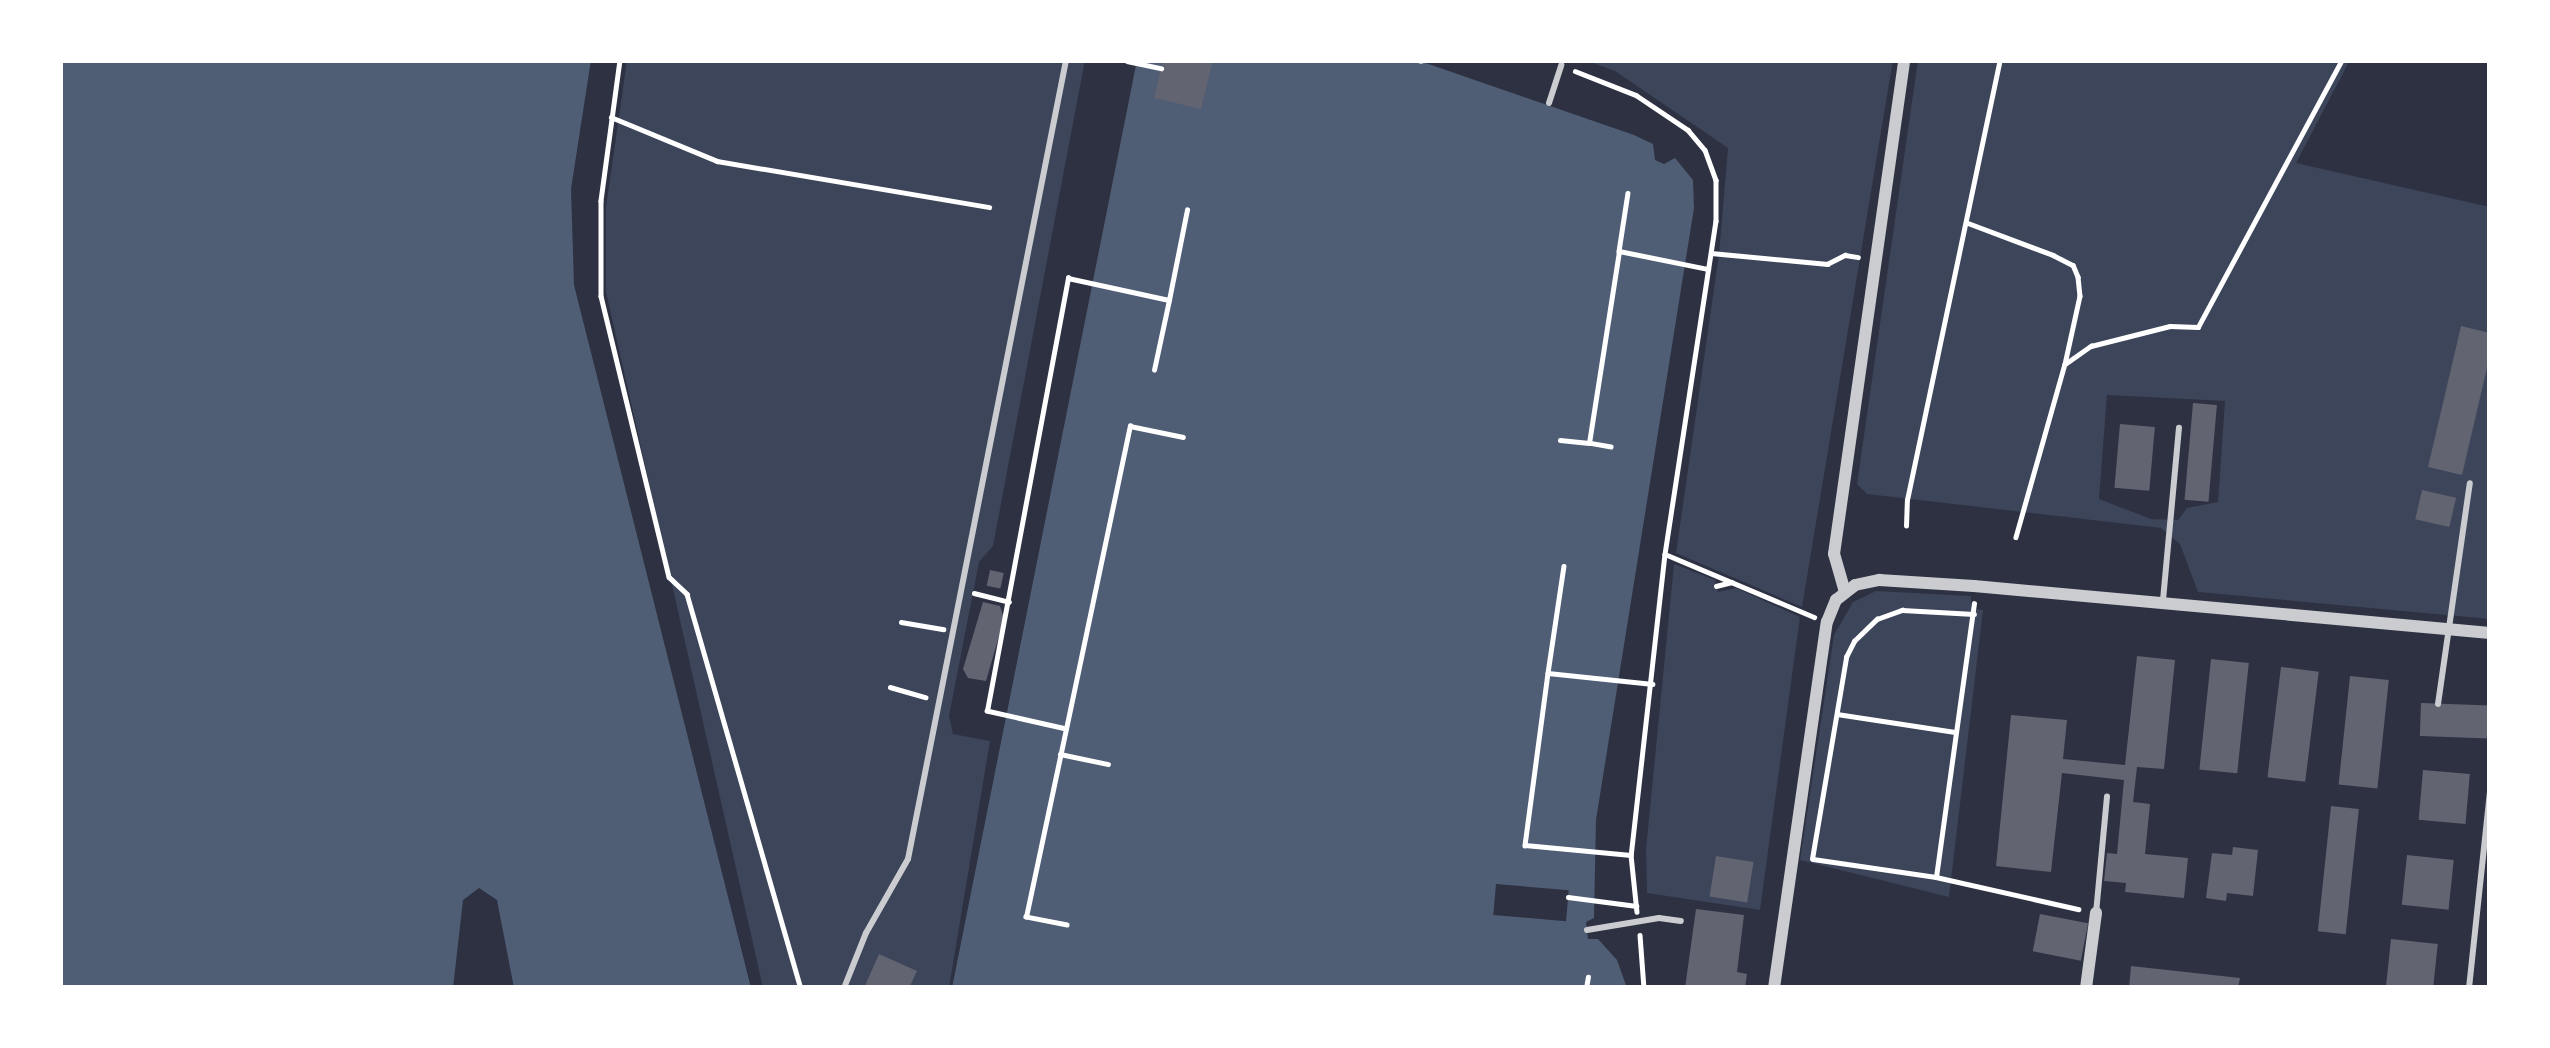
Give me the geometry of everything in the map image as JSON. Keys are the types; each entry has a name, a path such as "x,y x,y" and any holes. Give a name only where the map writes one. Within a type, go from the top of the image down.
{"street":[{"path":"1844,592 1834,554 1904,60"},
{"path":"1774,988 1827,622 1844,592 1879,580 1974,586 2490,633"},
{"path":"2086,988 2096,913"}],"lane":[{"path":"844,988 866,933 908,859 1066,60"},
{"path":"1550,103 1561,65"},
{"path":"2163,604 2179,428"},
{"path":"2438,704 2445,629 2470,484"},
{"path":"2469,988 2490,793"},
{"path":"2096,913 2108,796"},
{"path":"1587,930 1681,921"}],"path":[{"path":"620,60 597,250 601,296 669,577 686,594 801,988"},
{"path":"1906,526 1907,500 2000,60"},
{"path":"2065,364 2091,346 2170,326 2198,326 2342,60"},
{"path":"1127,61 1161,68"},
{"path":"1561,65 1636,95 1688,130 1705,150 1716,180 1711,253 1665,554 1630,855 1644,988"},
{"path":"611,117 717,161 989,207"},
{"path":"1589,443 1628,193"},
{"path":"1154,370 1187,210"},
{"path":"1968,223 2072,266 2080,296 2016,537"},
{"path":"1618,251 1708,269"},
{"path":"1711,253 1828,264 1845,255 1864,258"},
{"path":"1066,729 987,711 1068,278 1169,300"},
{"path":"1067,925 1026,917 1130,426 1183,437"},
{"path":"1560,440 1611,447"},
{"path":"1665,554 1809,614"},
{"path":"1564,566 1526,845 1630,855"},
{"path":"1716,586 1732,582"},
{"path":"1936,877 1974,614 1974,586"},
{"path":"958,590 1009,602"},
{"path":"1812,859 1846,657 1867,627 1902,610 1974,614"},
{"path":"901,622 950,631"},
{"path":"1548,673 1652,683"},
{"path":"890,687 938,699"},
{"path":"1837,714 1958,732"},
{"path":"1060,754 1108,764"},
{"path":"1793,856 1936,877 2096,913"},
{"path":"1568,897 1636,906"},
{"path":"1586,988 1588,977"}],"shaded area":[{"path":"60,60 591,60 571,189 574,285 751,988 514,988 497,900 479,888 463,900 453,988 60,988"},
{"path":"627,60 1085,60 993,546 979,562 949,716 953,734 990,741 949,988 763,988 606,292 606,207"},
{"path":"1137,60 1417,60 1634,135 1653,144 1655,160 1664,164 1675,158 1693,180 1694,208 1596,820 1594,918 1586,922 1588,939 1598,939 1617,960 1627,988 952,988"},
{"path":"1585,60 1893,60 1802,607 1676,553 1719,254 1728,148 1615,71"},
{"path":"1918,60 2350,60 2296,163 2490,207 2490,619 2198,592 2180,544 2161,528 1867,494 1857,484","holes":["2107,395 2225,401 2218,502 2187,508 2178,520 2151,519 2099,499"]},
{"path":"1674,564 1715,580 1718,592 1736,588 1800,617 1760,910 1647,893 1646,849"},
{"path":"1876,591 1971,596 1971,609 1983,610 1949,897 1800,860 1834,635 1853,602"}],"pier":[{"path":"1496,884 1569,890 1566,921 1493,915"}],"building":[{"path":"1163,60 1213,60 1201,109 1154,98"},
{"path":"2461,326 2490,333 2490,355 2462,475 2428,467"},
{"path":"2193,403 2217,405 2208,502 2185,500"},
{"path":"2120,424 2155,427 2149,491 2114,488"},
{"path":"2422,490 2456,498 2449,527 2415,519"},
{"path":"990,570 1004,573 1000,589 987,586"},
{"path":"983,602 1000,606 1004,619 986,681 968,678 963,669"},
{"path":"2137,656 2175,660 2164,769 2137,767 2133,802 2150,804 2145,854 2188,858 2184,898 2125,892 2126,883 2104,881 2107,853 2117,854 2124,780 2062,773 2051,872 1996,866 2011,715 2067,720 2063,759 2125,765"},
{"path":"2211,659 2249,663 2237,773 2199,769"},
{"path":"2281,667 2319,672 2305,782 2267,777"},
{"path":"2350,676 2389,680 2377,788 2339,784"},
{"path":"2421,703 2490,705 2489,738 2420,736"},
{"path":"2423,770 2470,774 2465,824 2419,820"},
{"path":"2331,806 2359,809 2346,934 2318,931"},
{"path":"2233,847 2258,850 2253,896 2227,893 2226,901 2206,898 2212,853 2232,855"},
{"path":"2407,855 2454,860 2449,910 2402,905"},
{"path":"1716,856 1754,862 1747,902 1710,896"},
{"path":"1696,909 1744,915 1737,972 1747,974 1745,988 1685,988"},
{"path":"2040,914 2088,923 2081,961 2033,951"},
{"path":"2391,939 2438,944 2433,988 2386,988"},
{"path":"879,954 917,971 909,988 864,988"},
{"path":"2131,966 2240,978 2238,988 2129,988"}]}
